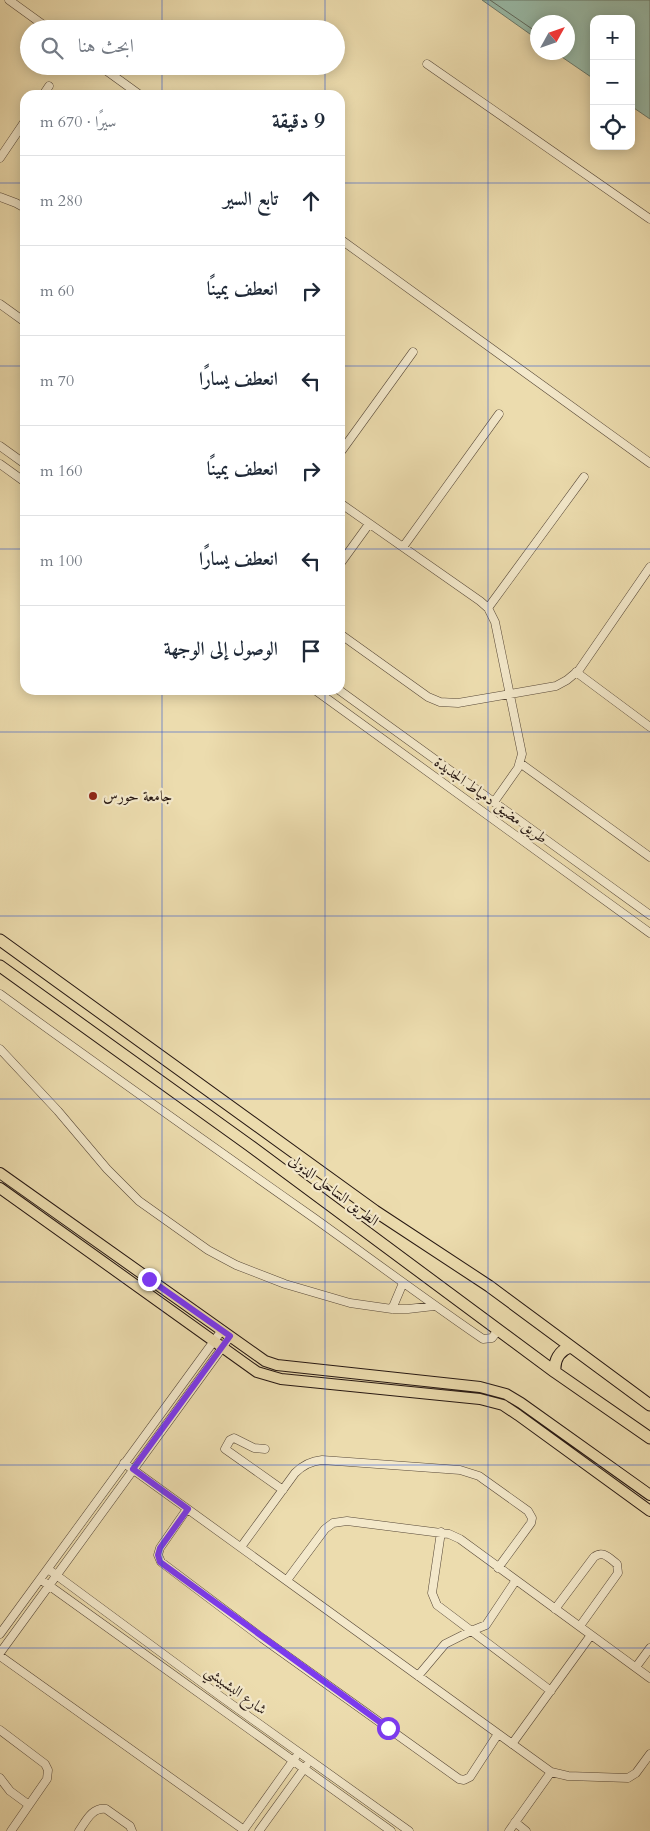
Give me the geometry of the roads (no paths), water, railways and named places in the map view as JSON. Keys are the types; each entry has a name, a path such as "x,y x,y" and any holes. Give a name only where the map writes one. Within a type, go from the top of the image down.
{"highway":[{"name":"الطريق الساحلى الدولى","path":"0,940 375,1211 489,1286 650,1405"},
{"name":"الطريق الساحلى الدولى","path":"0,966 249,1145 555,1372 650,1438"},
{"path":"555,1372 555,1361 558,1356 570,1347"}],"main road":[{"path":"0,1173 259,1357 277,1365 480,1387 498,1391 521,1403 650,1496"},
{"path":"0,1188 257,1372 274,1378 496,1402 518,1415 650,1511"}],"street":[{"path":"9,0 36,20"},
{"path":"427,64 650,219"},
{"path":"112,75 133,90"},
{"path":"45,90 48,86"},
{"path":"0,158 20,128"},
{"path":"0,197 20,205"},
{"path":"345,243 650,463"},
{"path":"0,304 20,318"},
{"path":"345,446 413,352"},
{"path":"403,547 498,414"},
{"path":"0,446 20,460"},
{"path":"0,464 20,478"},
{"path":"488,608 584,476"},
{"path":"345,506 488,608 495,622 521,749 520,763 494,802"},
{"path":"345,557 370,524"},
{"path":"345,638 428,697 446,703 458,703 556,686 576,672 650,567"},
{"path":"576,672 650,727"},
{"name":"طريق مضيق دمياط الجديدة","path":"345,694 650,915"},
{"name":"طريق مضيق دمياط الجديدة","path":"322,695 650,933"},
{"path":"520,763 650,857"},
{"path":"436,778 444,766"},
{"path":"0,994 434,1306 483,1339 492,1338 498,1330"},
{"path":"0,1049 107,1169 139,1201 208,1250 236,1265 285,1284 350,1303 392,1309 434,1306"},
{"path":"392,1309 402,1283"},
{"path":"0,1634 124,1463 226,1334"},
{"path":"218,1344 133,1469 0,1654 243,1830 300,1753"},
{"path":"265,1449 254,1448 234,1438 230,1440 225,1450 283,1490"},
{"path":"241,1547 301,1467 317,1460 460,1470 472,1473 528,1511 531,1515 532,1521 529,1526 498,1568"},
{"path":"124,1463 551,1772 568,1776 628,1778 636,1773 650,1754"},
{"path":"188,1509 160,1548 159,1558 162,1564 331,1687 462,1780 470,1777 498,1734"},
{"path":"287,1580 325,1529 338,1521 441,1532 456,1537 650,1678"},
{"path":"441,1532 432,1596 437,1605 551,1691"},
{"path":"555,1609 594,1557 598,1554 605,1555 617,1564 619,1567 618,1573 580,1626"},
{"name":"شارع البشبيشي","path":"48,1569 409,1831"},
{"name":"شارع البشبيشي","path":"40,1579 391,1831"},
{"path":"418,1676 439,1650 452,1640 486,1625 516,1580"},
{"path":"105,1626 112,1617"},
{"path":"512,1744 591,1635"},
{"path":"636,1667 650,1648"},
{"path":"0,1730 45,1764 48,1770 47,1779 11,1831"},
{"path":"259,1831 310,1760"},
{"path":"509,1831 551,1772"},
{"path":"0,1778 10,1791 29,1805"},
{"path":"80,1831 92,1812 101,1808 106,1809 130,1826 132,1831"},
{"path":"515,1822 526,1831"}],"water":[{"path":"482,0 650,0 650,119 635,109 635,15 590,15 590,76 566,60 575,60 575,15 530,15 530,34"}],"place":[{"name":"جامعة حورس","path":"93,796"}]}
